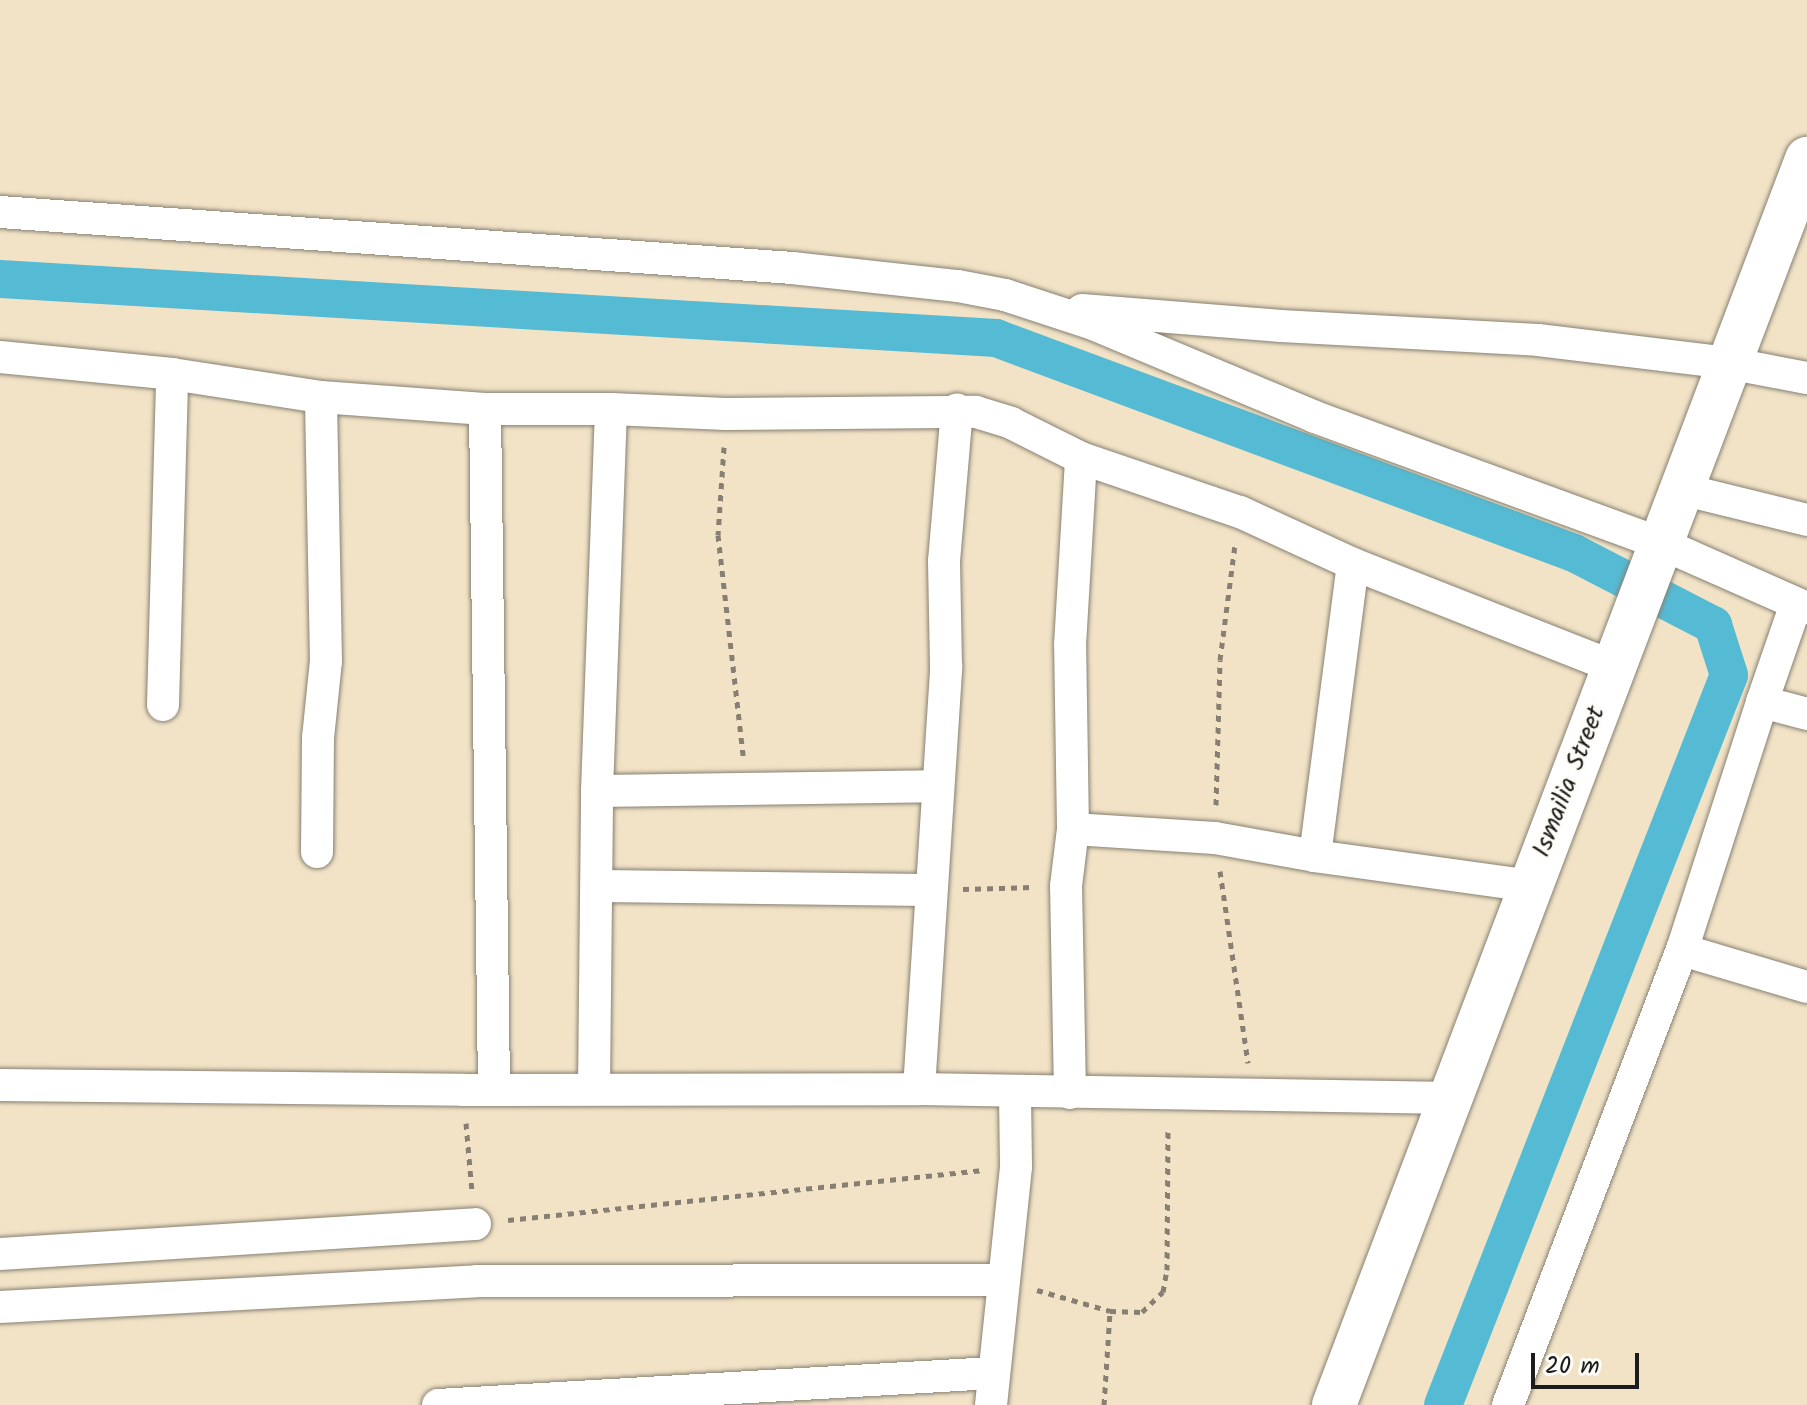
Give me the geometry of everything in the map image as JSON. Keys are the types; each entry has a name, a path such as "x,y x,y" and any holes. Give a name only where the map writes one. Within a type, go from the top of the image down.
{"street":[{"name":"Ismailia Street","path":"1334,1405 1807,159"},
{"path":"0,212 792,268 958,286 1045,307 1656,556 1802,606 1762,702 1682,950 1508,1405"},
{"path":"1045,307 1281,326 1538,340 1728,363 1807,378"},
{"path":"0,357 172,374 321,397 485,409 611,409 726,414 957,410 994,416 1081,458 1240,512 1353,564 1619,653"},
{"path":"163,705 172,374"},
{"path":"317,852 318,738 326,661 321,397"},
{"path":"479,1090 485,409"},
{"path":"594,1089 597,791 611,409"},
{"path":"919,1089 946,666 944,561 957,410"},
{"path":"1070,1093 1066,886 1073,829 1070,645 1081,458"},
{"path":"1681,489 1807,520"},
{"path":"1315,856 1353,564"},
{"path":"1762,702 1807,714"},
{"path":"597,791 936,786"},
{"path":"1073,829 1215,838 1315,856 1531,886"},
{"path":"597,886 930,890"},
{"path":"1682,950 1807,987"},
{"path":"0,1085 479,1090 919,1089 1452,1098"},
{"path":"991,1405 1016,1166 1015,1092"},
{"path":"0,1254 475,1224"},
{"path":"0,1307 477,1281 1003,1280"},
{"path":"438,1405 993,1373"}],"path":[{"path":"726,414 718,535 746,787"},
{"path":"1240,512 1220,660 1215,838 1252,1095"},
{"path":"930,890 1066,886"},
{"path":"479,1090 475,1224 1016,1166"},
{"path":"1003,1280 1110,1311 1142,1312 1163,1292 1167,1270 1169,1094"},
{"path":"1104,1405 1110,1311"}],"waterway":[{"path":"0,279 996,338 1574,553 1713,625 1729,675 1443,1405"}]}
